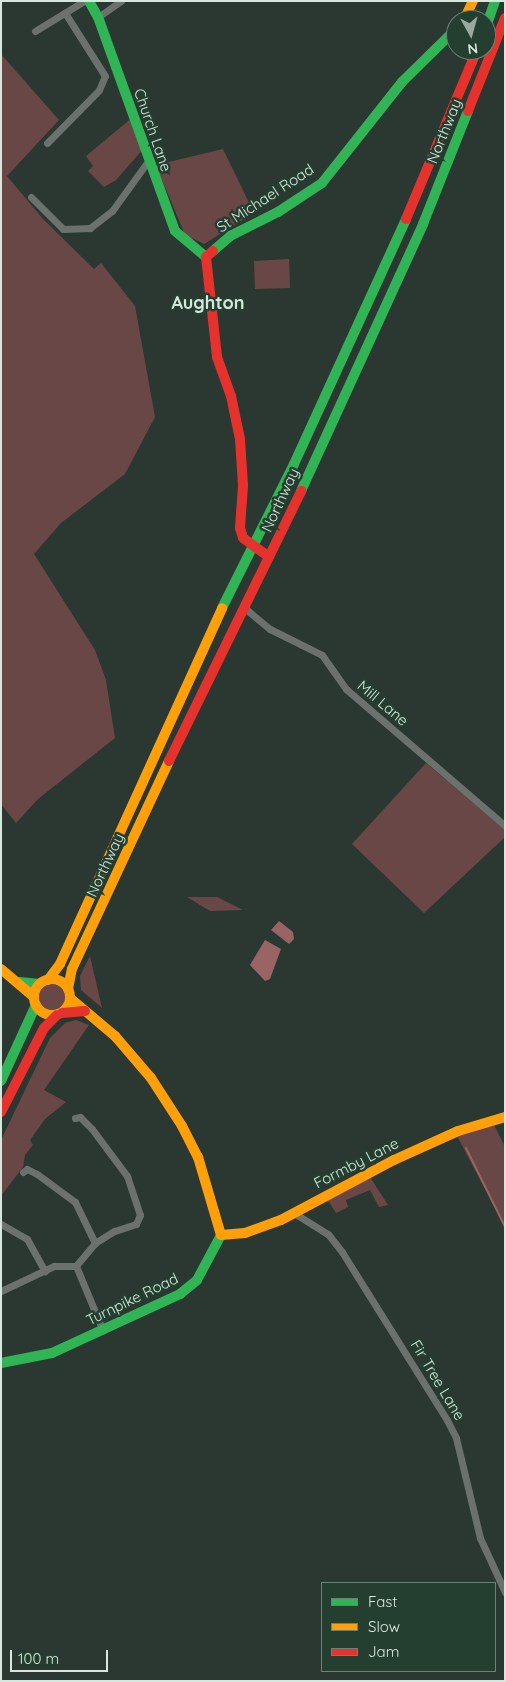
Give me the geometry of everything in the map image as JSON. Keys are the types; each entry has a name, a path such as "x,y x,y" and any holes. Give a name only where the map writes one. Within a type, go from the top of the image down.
{"main road":[{"name":"Church Lane","path":"89,1 98,17 148,161 175,231 206,257"},
{"name":"Northway","path":"69,994 72,969 269,556 423,224 505,18"},
{"name":"St Michael Road","path":"206,257 230,236 278,212 322,183 402,82 446,40"},
{"name":"Northway","path":"44,982 60,964 225,601 295,462 426,176 473,60"},
{"path":"206,257 217,358 231,396 240,439 243,486 240,528 243,538 269,556"},
{"path":"225,601 242,610"},
{"path":"1,969 20,982 44,1014 84,1011"},
{"path":"20,982 60,981 84,1011 115,1036 151,1078 182,1126 198,1158 214,1220 221,1235"},
{"path":"1,1081 32,1021 35,1001 44,982"},
{"path":"1,1112 44,1028 59,1014 69,994"},
{"name":"Formby Lane","path":"221,1235 245,1233 294,1214 394,1160 458,1131 505,1117"},
{"name":"Turnpike Road","path":"1,1363 52,1353 60,1346 104,1331 188,1288 201,1275 221,1235"}],"street":[{"path":"35,31 84,1"},
{"path":"98,17 121,1"},
{"path":"48,142 99,90 105,76 65,13"},
{"path":"31,196 63,229 90,228 112,211 148,161"},
{"name":"Mill Lane","path":"242,610 248,610 270,629 322,655 346,689 505,826"},
{"path":"76,1266 95,1243 114,1231 136,1224 140,1215 127,1176 79,1115"},
{"path":"26,1168 75,1202 95,1243"},
{"name":"Fir Tree Lane","path":"294,1214 328,1234 342,1252 447,1420 456,1438 480,1538 505,1592"},
{"path":"1,1224 27,1240 44,1271"},
{"path":"1,1291 58,1265 76,1266"},
{"path":"76,1266 104,1331"}],"shaded area":[{"path":"1,54 59,120 7,176 43,219 94,269 101,263 135,306 155,417 125,474 61,523 34,554 95,650 106,680 115,738 38,799 16,823 1,804"},
{"path":"133,117 144,148 116,180 104,187 88,171 93,166 86,156"},
{"path":"223,149 254,213 204,244 185,235 156,165"},
{"path":"289,259 290,288 255,289 254,261"},
{"path":"426,763 505,830 505,837 424,913 352,844"},
{"path":"187,897 217,897 243,910 210,911"},
{"path":"279,921 293,932 294,939 289,944 271,930"},
{"path":"265,940 281,949 270,979 265,981 250,965"},
{"path":"90,956 102,1008 81,990 80,976"},
{"path":"52,984 61,988 65,997 61,1006 52,1010 43,1006 39,997 43,988"},
{"path":"76,1020 89,1025 44,1090 66,1102 45,1119 30,1140 33,1145 25,1155 23,1167 1,1196 1,1140 50,1038 65,1023"},
{"path":"493,1123 505,1147 505,1227 455,1132"},
{"path":"370,1177 388,1205 379,1207 370,1190 346,1200 348,1207 336,1213 329,1202 323,1200"}],"waterway":[{"path":"466,1148 505,1227"}],"traffic: fast":[{"path":"89,1 98,17 175,231 206,257"},
{"path":"492,10 495,1"},
{"path":"213,251 230,236 278,212 322,183 402,82 446,39"},
{"path":"301,491 423,224 468,111"},
{"path":"222,608 294,464 406,219"},
{"path":"20,982 39,984"},
{"path":"1,1081 36,1005"},
{"path":"1,1363 52,1353 180,1294 197,1280 221,1235"}],"traffic: slow":[{"path":"469,10 473,1"},
{"path":"48,980 60,964 222,608"},
{"path":"68,989 72,969 169,761"},
{"path":"1,969 34,997"},
{"path":"52,979 59,980 65,984 69,990 70,997 69,1004 65,1010 59,1014 52,1015 45,1014 39,1010 35,1004 34,997 35,990 39,984 45,980 52,979"},
{"path":"70,998 115,1036 151,1078 182,1126 198,1157 221,1235"},
{"path":"221,1235 245,1233 281,1220 394,1160 458,1131 505,1117"}],"traffic: jam":[{"path":"468,111 505,18"},
{"path":"406,219 473,60"},
{"path":"213,251 206,257 217,357 231,396 240,439 243,486 240,528 243,538 269,557"},
{"path":"169,761 301,491"},
{"path":"62,1013 85,1011"},
{"path":"1,1112 44,1028 57,1015"}],"district":[{"name":"Aughton","path":"208,303"}]}
